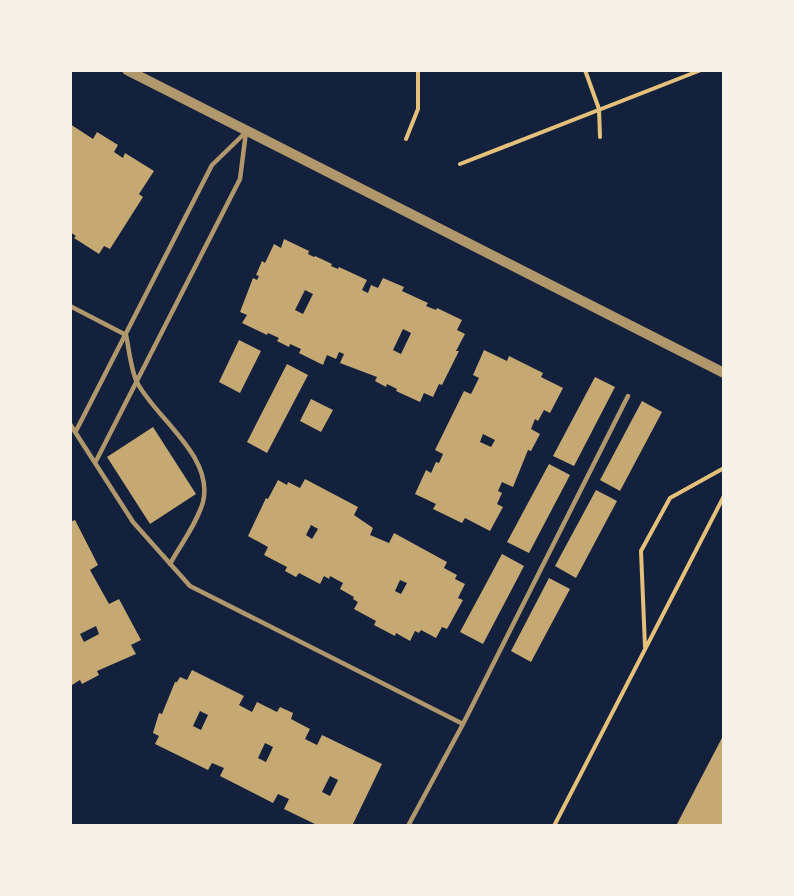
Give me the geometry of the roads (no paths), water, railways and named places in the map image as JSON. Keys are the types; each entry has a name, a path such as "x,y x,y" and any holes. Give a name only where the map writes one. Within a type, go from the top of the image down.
{"street":[{"path":"127,70 723,373"}],"lane":[{"path":"76,432 212,165 246,132"},
{"path":"95,463 240,179 246,132"},
{"path":"70,306 126,335 137,383 197,461 205,482 202,502 195,520 170,564"},
{"path":"408,825 463,724 628,396"},
{"path":"70,424 133,522 190,585 463,724"}]}
